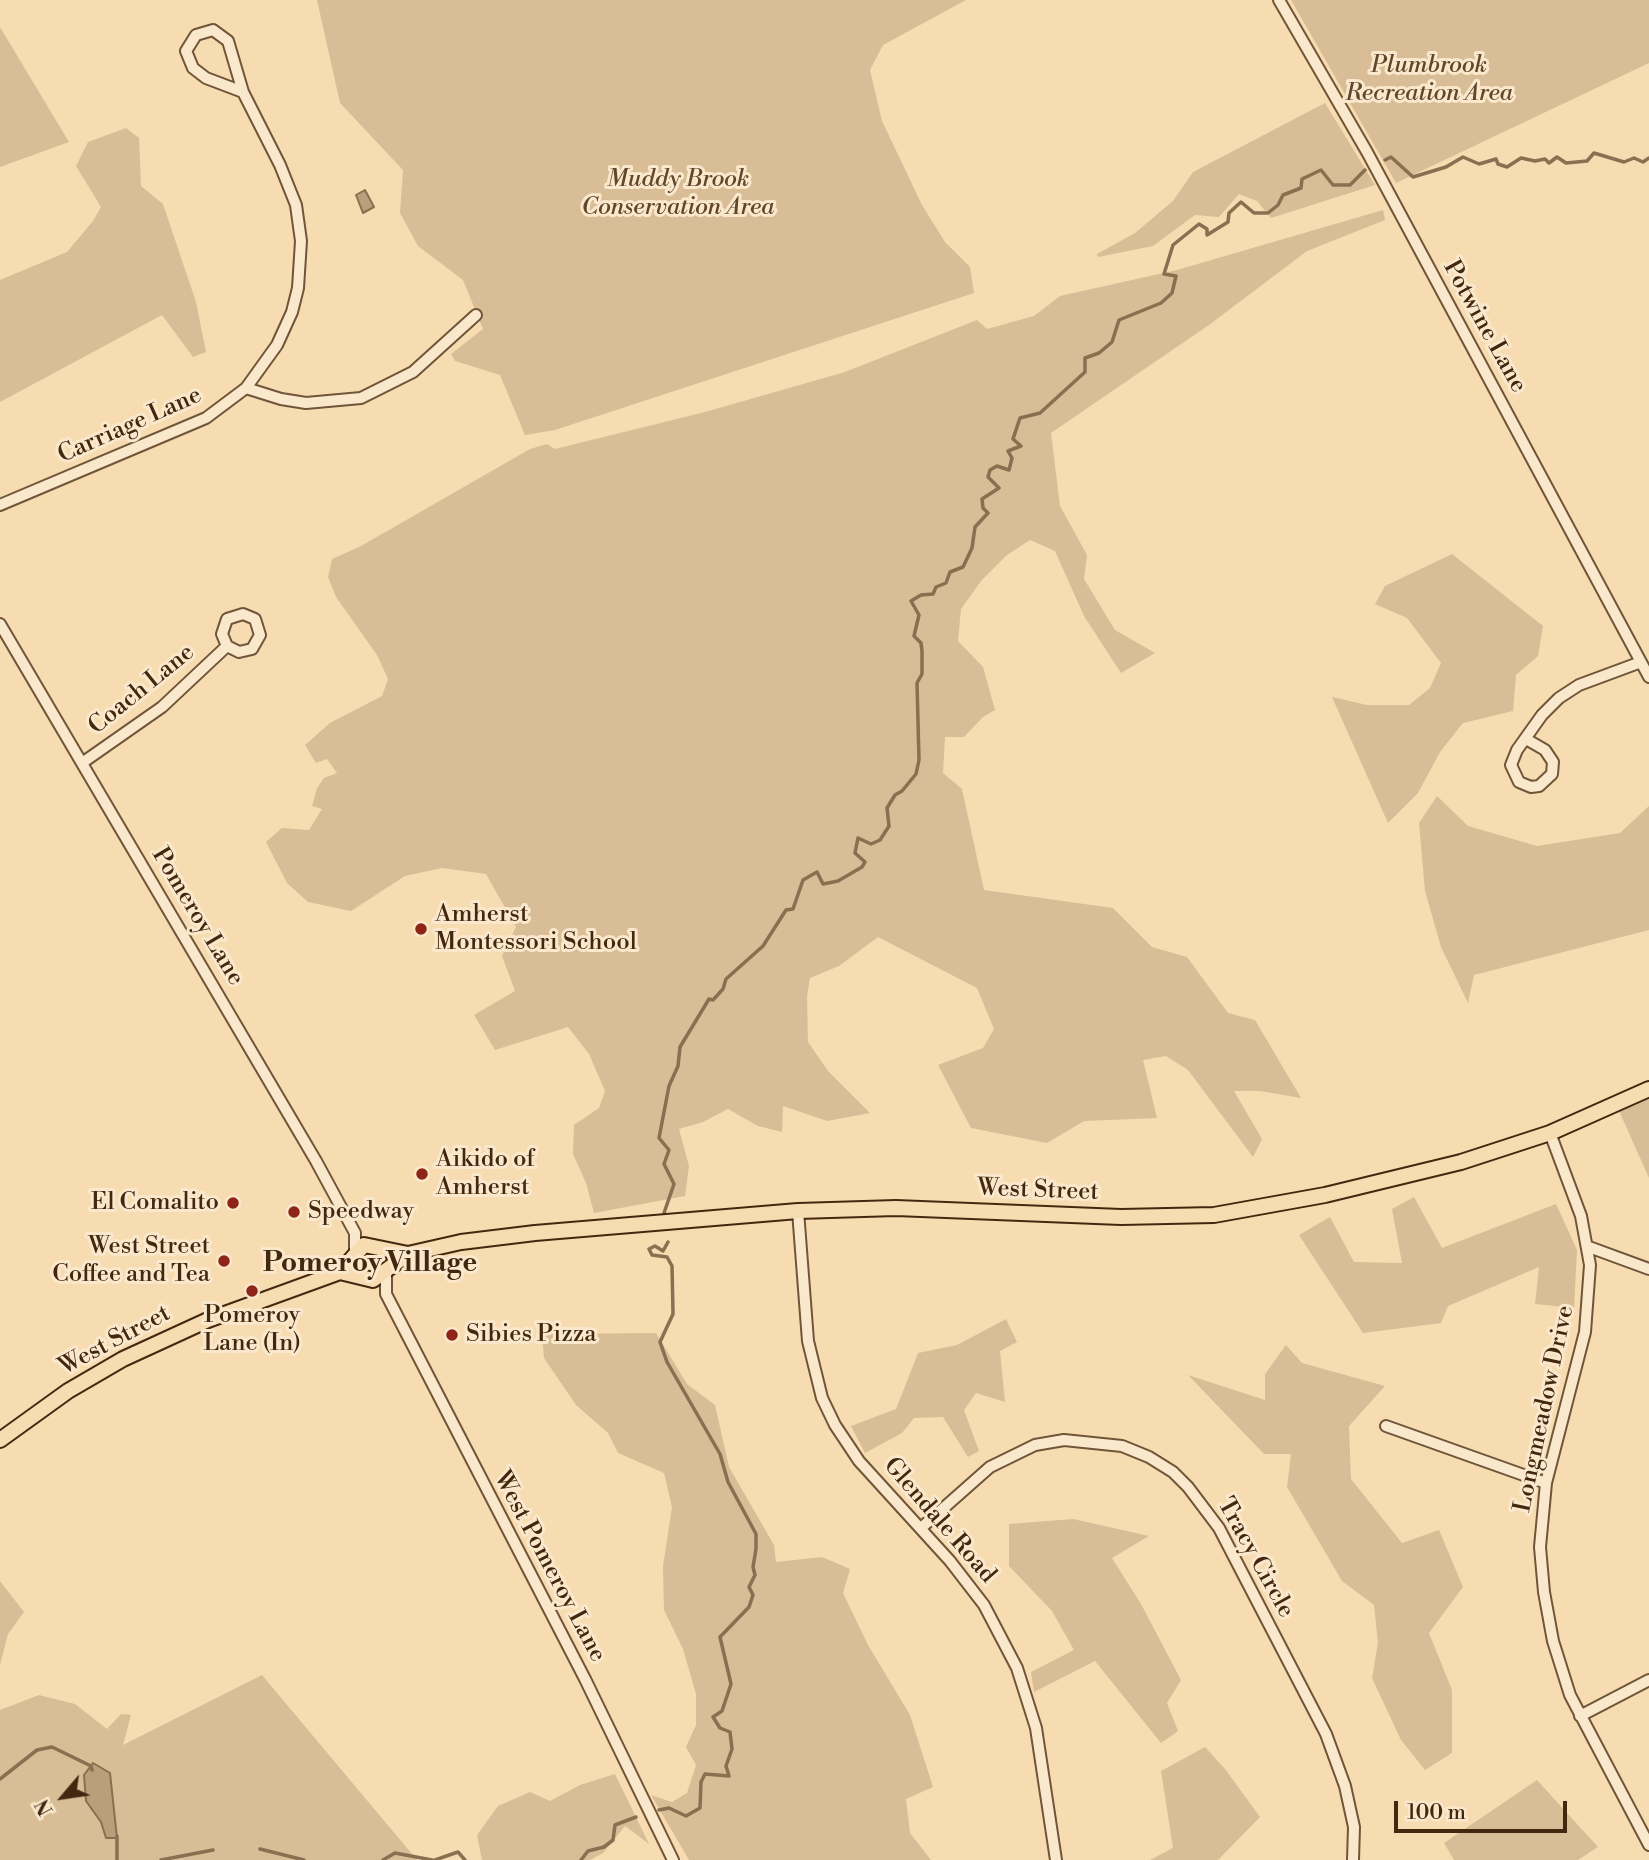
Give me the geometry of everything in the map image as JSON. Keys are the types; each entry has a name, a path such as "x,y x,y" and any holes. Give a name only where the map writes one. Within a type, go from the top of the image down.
{"main road":[{"name":"West Street","path":"363,1279 378,1279 408,1254 461,1242 535,1233 798,1211 897,1208 1121,1217 1214,1215 1325,1195 1461,1162 1550,1133 1649,1089"},
{"path":"363,1279 340,1272 365,1245 378,1247 388,1260 386,1271"},
{"name":"West Street","path":"378,1247 408,1254"},
{"path":"354,1254 353,1268 363,1279"},
{"name":"West Street","path":"0,1440 68,1391 123,1359 227,1312 340,1272"}],"street":[{"name":"Potwine Lane","path":"1279,0 1371,159 1649,677"},
{"name":"Carriage Lane","path":"0,505 191,427 246,388 272,354 288,324 298,288 301,241 299,217 287,179 243,92 233,51 224,37 210,29 196,35 186,51 192,68 206,78 243,92"},
{"path":"246,388 281,399 306,403 361,398 413,372 476,314"},
{"name":"Pomeroy Lane","path":"0,624 355,1233 378,1247"},
{"name":"Coach Lane","path":"82,763 162,707 227,646"},
{"path":"1526,739 1545,750 1553,762 1552,774 1539,786 1523,784 1511,769 1514,756 1542,715 1565,693 1595,677 1641,662"},
{"name":"Longmeadow Drive","path":"1550,1133 1581,1216 1589,1247 1587,1325 1546,1483 1541,1535 1544,1592 1559,1665 1580,1716 1649,1845"},
{"name":"Glendale Road","path":"798,1211 808,1341 822,1398 835,1425 859,1461 921,1528 984,1605 1017,1668 1036,1728 1056,1860"},
{"path":"354,1254 355,1233"},
{"path":"1589,1247 1649,1269"},
{"name":"West Pomeroy Lane","path":"386,1271 386,1294 585,1679 673,1860"},
{"name":"West Pomeroy Lane","path":"363,1279 386,1294"},
{"path":"1386,1426 1546,1483"},
{"name":"Tracy Circle","path":"921,1528 990,1467 1035,1445 1064,1440 1122,1446 1149,1457 1173,1472 1219,1528 1326,1734 1348,1796 1354,1827 1353,1860"},
{"path":"1580,1716 1649,1680"}],"green space":[{"name":"Muddy Brook Conservation Area","path":"317,0 966,0 883,45 870,70 882,121 922,205 945,242 970,267 974,293 555,430 525,435 500,375 455,361 451,354 483,329 463,280 418,246 400,213 403,170 340,103"},
{"name":"Plumbrook Recreation Area","path":"1291,0 1649,0 1649,63 1396,183"},
{"path":"0,27 69,142 0,167"},
{"path":"1325,103 1375,185 1271,218 1257,201 1239,194 1219,217 1195,215 1153,246 1098,257 1097,254 1135,233 1173,201 1193,172"},
{"path":"126,128 139,138 141,186 163,204 196,302 206,352 193,357 162,315 0,402 0,280 67,252 93,221 101,207 76,166 88,142"},
{"path":"1383,210 1385,220 1307,251 1209,325 1051,433 1060,506 1087,555 1084,579 1115,630 1155,653 1121,673 1084,616 1055,551 1030,540 1007,555 981,581 961,609 958,641 983,667 995,710 983,717 964,737 945,737 943,773 962,789 984,890 1113,908 1152,947 1187,957 1228,1013 1255,1020 1301,1098 1260,1091 1234,1091 1262,1139 1253,1157 1188,1070 1166,1056 1143,1060 1157,1118 1084,1121 1047,1143 971,1128 938,1065 983,1048 994,1029 977,988 878,937 839,966 810,978 807,996 808,1042 828,1071 870,1113 827,1121 783,1106 782,1132 758,1126 728,1109 703,1122 679,1129 689,1166 685,1196 594,1213 586,1183 573,1154 574,1125 599,1108 605,1091 589,1054 568,1027 495,1050 474,1015 515,991 502,956 516,927 486,874 442,868 405,876 351,911 308,902 287,883 266,842 282,828 309,830 322,809 312,806 317,788 324,778 337,773 327,759 316,763 305,745 330,723 382,696 388,679 377,655 336,597 328,577 332,559 361,546 530,449 547,444 555,449 705,412 845,372 977,320 987,329 1034,316 1060,296 1177,270"},
{"path":"1452,554 1543,626 1538,656 1516,675 1513,711 1463,723 1440,752 1418,793 1388,823 1332,697 1367,705 1409,705 1430,688 1441,663 1407,618 1375,604 1385,586"},
{"path":"1437,796 1468,826 1537,846 1620,833 1649,806 1649,930 1474,975 1468,1003 1441,947 1425,891 1419,823"},
{"path":"1649,1089 1649,1178 1616,1104"},
{"path":"1414,1197 1442,1248 1556,1204 1577,1250 1574,1308 1535,1304 1539,1267 1448,1306 1441,1323 1363,1333 1299,1235 1330,1217 1354,1262 1402,1263 1392,1209"},
{"path":"1006,1319 1017,1342 1000,1351 1005,1402 976,1393 964,1410 979,1451 968,1457 943,1417 914,1418 902,1433 865,1453 851,1426 896,1409 918,1353 957,1345"},
{"path":"656,1333 687,1384 715,1405 729,1467 774,1545 776,1562 822,1557 850,1569 843,1593 868,1645 910,1715 933,1787 906,1799 910,1833 931,1860 689,1860 651,1795 672,1802 687,1793 696,1765 686,1747 696,1725 696,1694 683,1649 664,1610 663,1566 672,1507 664,1473 618,1453 608,1433 576,1405 544,1358 542,1334"},
{"path":"1286,1345 1302,1363 1385,1386 1349,1426 1351,1479 1402,1543 1439,1530 1463,1587 1429,1633 1452,1690 1452,1753 1425,1770 1401,1740 1372,1678 1378,1643 1374,1605 1342,1581 1287,1487 1291,1454 1264,1454 1188,1375 1265,1400 1265,1374"},
{"path":"1073,1519 1149,1536 1112,1558 1141,1604 1181,1680 1167,1703 1178,1731 1161,1743 1095,1661 1034,1692 1031,1672 1074,1650 1052,1611 1009,1566 1009,1524"},
{"path":"0,1581 24,1612 8,1634 0,1665"},
{"path":"262,1675 417,1860 0,1860 0,1710 39,1695 75,1704 107,1729 121,1714 131,1715 123,1745"},
{"path":"1205,1747 1225,1769 1260,1817 1218,1860 1150,1860 1173,1848 1161,1771"},
{"path":"615,1774 649,1844 625,1826 603,1853 590,1860 482,1860 477,1835 498,1806 530,1792 550,1801 580,1785"},
{"path":"1537,1780 1598,1847 1578,1860 1454,1860 1444,1843"}],"shaded area":[{"path":"365,190 374,207 363,213 356,195"},
{"path":"93,1763 110,1773 117,1838 106,1838 101,1822 86,1801 84,1775"}],"waterway":[{"path":"1385,160 1391,157 1413,177 1446,167 1463,157 1479,164 1496,159 1498,164 1507,167 1521,158 1535,161 1545,159 1549,163 1557,157 1566,163 1587,161 1594,153 1624,162 1634,158 1643,162 1649,158"},
{"path":"664,1213 674,1184 664,1164 669,1150 659,1138 669,1086 678,1066 680,1047 709,999 713,1000 723,989 726,979 763,946 786,910 793,909 803,880 817,872 823,884 838,881 862,867 865,862 855,853 858,838 871,844 880,840 889,826 887,808 895,795 902,791 916,774 919,760 917,683 922,674 922,651 921,643 914,636 919,615 911,601 921,595 933,594 936,587 946,583 950,572 963,567 972,548 975,527 988,513 983,508 982,499 999,488 988,477 990,470 997,466 1009,470 1012,458 1008,451 1021,446 1013,439 1020,418 1040,413 1085,372 1085,358 1099,353 1112,342 1119,320 1161,303 1172,293 1176,276 1164,274 1173,245 1199,224 1207,229 1207,235 1228,222 1229,213 1241,202 1254,213 1268,213 1278,205 1283,195 1301,188 1302,179 1321,170 1333,185 1350,185 1365,170"},
{"path":"659,1810 669,1808 686,1816 700,1808 701,1782 705,1774 729,1776 726,1766 732,1749 730,1732 720,1728 713,1717 722,1711 731,1684 720,1637 749,1607 753,1595 749,1587 755,1575 753,1567 756,1549 756,1534 728,1482 720,1454 667,1362 660,1342 673,1314 672,1266 667,1257 652,1255 649,1249 655,1246 663,1251 668,1242"},
{"path":"0,1779 37,1750 52,1747 91,1766 92,1770"},
{"path":"581,1860 588,1851 604,1847 613,1840 615,1825 636,1817"},
{"path":"117,1836 117,1860"},
{"path":"260,1849 304,1860"},
{"path":"161,1860 213,1850"},
{"path":"435,1860 458,1852 465,1860"},
{"path":"383,1860 395,1853 432,1860"}],"place":[{"name":"Amherst Montessori School","path":"421,929"},
{"name":"Aikido of Amherst","path":"422,1174"},
{"name":"El Comalito","path":"233,1203"},
{"name":"Speedway","path":"294,1212"},
{"name":"West Street Coffee and Tea","path":"224,1261"},
{"name":"Pomeroy Lane (In)","path":"252,1291"},
{"name":"Sibies Pizza","path":"452,1335"}],"district":[{"name":"Pomeroy Village","path":"370,1264"}]}
